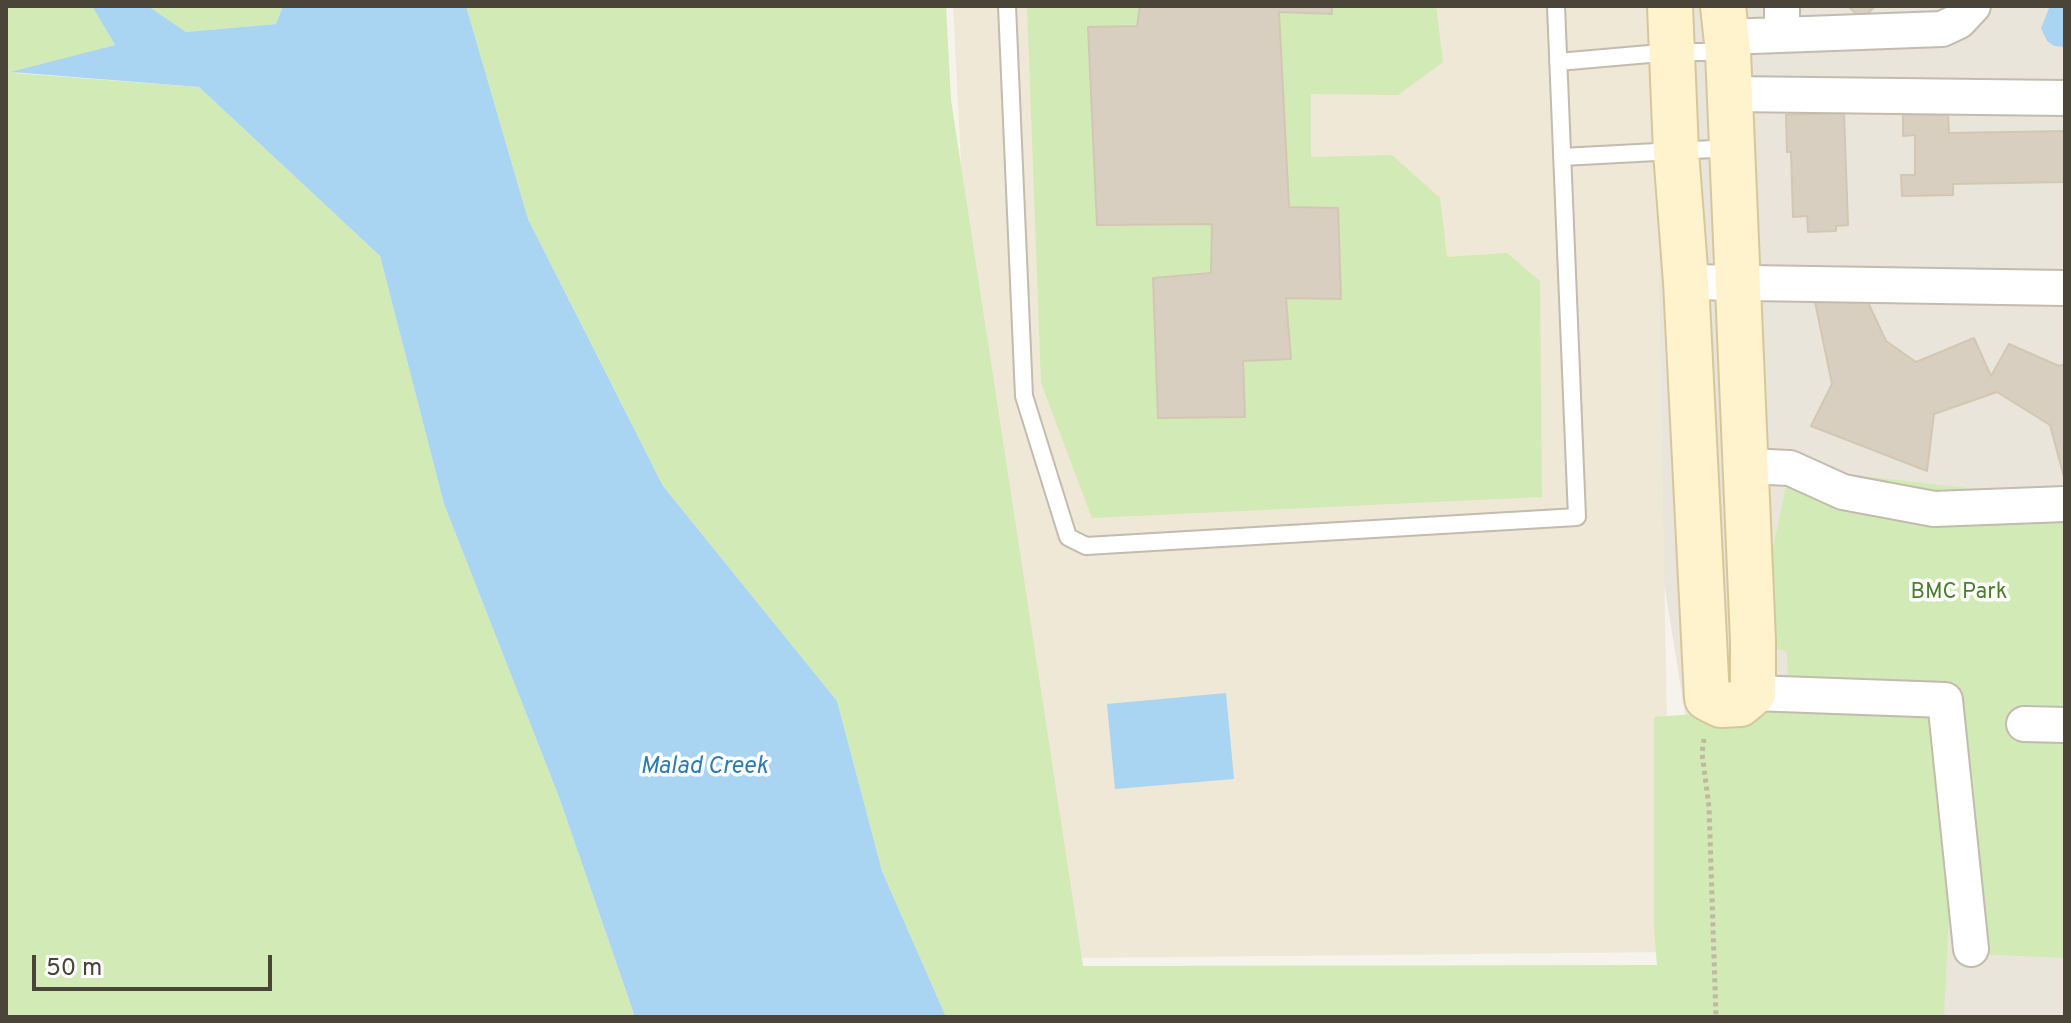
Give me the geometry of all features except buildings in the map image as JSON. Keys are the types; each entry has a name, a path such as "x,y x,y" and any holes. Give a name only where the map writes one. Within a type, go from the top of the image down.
{"street":[{"path":"1670,6 1707,698 1721,705 1740,704 1753,693 1945,700 1971,949"},
{"path":"1753,693 1753,604 1726,32 1782,20 1942,29 1959,21 1973,6"},
{"path":"1730,94 2065,98"},
{"path":"1686,282 2065,288"},
{"path":"1747,466 1790,468 1843,492 1934,509 2065,504"},
{"path":"2024,724 2065,725"}],"lane":[{"path":"1007,6 1024,396 1068,537 1086,546 1577,517 1556,6"},
{"path":"1558,62 1672,52 1726,32"},
{"path":"1562,157 1732,148"}],"path":[{"path":"1707,698 1702,753 1709,807 1716,1017"}],"shaded area":[{"path":"953,6 1654,6 1671,952 1081,958 962,184"},
{"path":"1654,6 2065,6 2065,1017 1734,1017 1664,583"}],"green space":[{"path":"6,6 92,6 115,45 14,73 199,87 380,256 444,504 559,797 635,1017 6,1017"},
{"path":"148,6 283,6 276,24 186,32"},
{"name":"BMC Park","path":"466,6 946,6 951,100 1083,966 1657,965 1654,930 1654,717 1789,707 1787,652 1753,641 1790,468 2065,499 2065,958 1976,954 1955,794 1944,1017 946,1017 882,871 837,701 663,486 528,219"},
{"path":"1027,6 1436,6 1443,62 1398,95 1311,94 1311,157 1392,155 1440,198 1447,257 1507,253 1540,281 1542,497 1092,518 1041,383"}],"water":[{"name":"Malad Creek","path":"92,6 148,6 186,32 276,24 283,6 466,6 528,219 663,486 837,701 882,871 946,1017 635,1017 559,797 444,504 380,256 199,87 11,72 115,45"},
{"path":"2050,6 2065,6 2065,47 2054,46 2047,41 2041,28"},
{"path":"1226,693 1234,779 1115,789 1107,704"}]}
